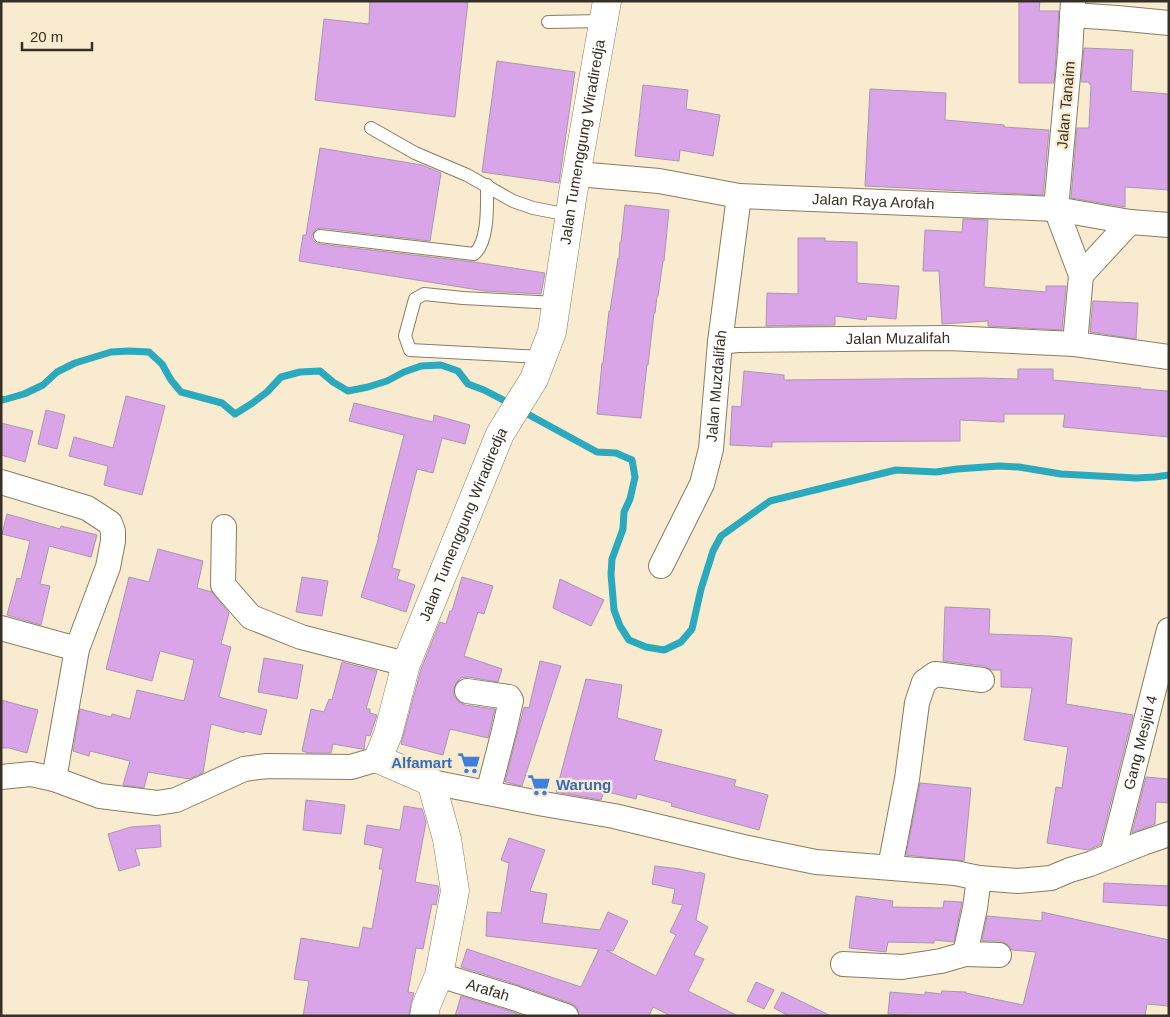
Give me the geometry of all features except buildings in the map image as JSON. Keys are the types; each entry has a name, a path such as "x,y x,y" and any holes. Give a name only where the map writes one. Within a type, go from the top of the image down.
{"street":[{"path":"1072,8 1117,18 1169,23"},
{"name":"Jalan Tanaim","path":"1056,209 1070,53 1072,8"},
{"name":"Jalan Tumenggung Wiradiredja","path":"378,759 388,734 406,664 500,434 538,368 552,332 569,215 605,11"},
{"name":"Jalan Raya Arofah","path":"577,174 659,181 739,196 1056,209 1130,222 1169,225"},
{"name":"Jalan Muzdalifah","path":"661,566 702,484 711,449 720,342 739,196"},
{"path":"1056,209 1081,275 1075,344"},
{"path":"1081,275 1130,222"},
{"name":"Jalan Muzalifah","path":"720,342 737,340 948,338 1075,344 1169,357"},
{"path":"1,482 87,508 110,523 113,531 108,567 77,649 54,779"},
{"path":"224,527 223,585 251,617 301,637 406,664"},
{"path":"1,628 77,649"},
{"name":"Gang Mesjid 4","path":"1112,855 1169,630"},
{"path":"890,867 907,779 917,703 924,682 935,674 982,680"},
{"path":"467,691 509,697 511,700 488,793"},
{"path":"1,777 31,774 54,779 100,796 157,803 176,800 244,770 267,766 351,767 378,759 431,782 614,816 743,847 816,862 955,873 979,878 1018,881 1051,878 1169,834"},
{"path":"424,1016 426,1006 439,976 455,891 447,839 431,782"},
{"path":"964,954 975,908 979,878"},
{"path":"843,964 902,967 941,961 964,954 999,956"},
{"name":"Arafah","path":"439,976 514,998 566,1016"}],"lane":[{"path":"548,22 605,11"},
{"path":"371,128 415,154 467,175 513,201 533,208 569,215"},
{"path":"320,236 474,254 479,250 487,224 487,185"},
{"path":"538,368 410,350 405,336 415,299 424,294 557,303"}],"waterway":[{"path":"1,399 24,394 43,385 57,372 75,363 111,352 129,351 149,352 162,364 171,380 181,392 222,403 235,414 267,392 281,377 300,372 320,371 348,391 387,381 421,366 441,365 458,371 468,384 513,405"},
{"path":"522,411 597,452 616,453 632,460 635,477 630,499 624,512 623,529 612,559 611,574 614,610 620,626 629,640 646,647 664,650 681,642 692,629 701,589 713,551 721,536 770,501 896,470 936,472 999,466 1019,467 1061,474 1136,478 1169,475"}],"place":[{"name":"Alfamart","path":"469,763"},
{"name":"Warung","path":"539,785"}]}
